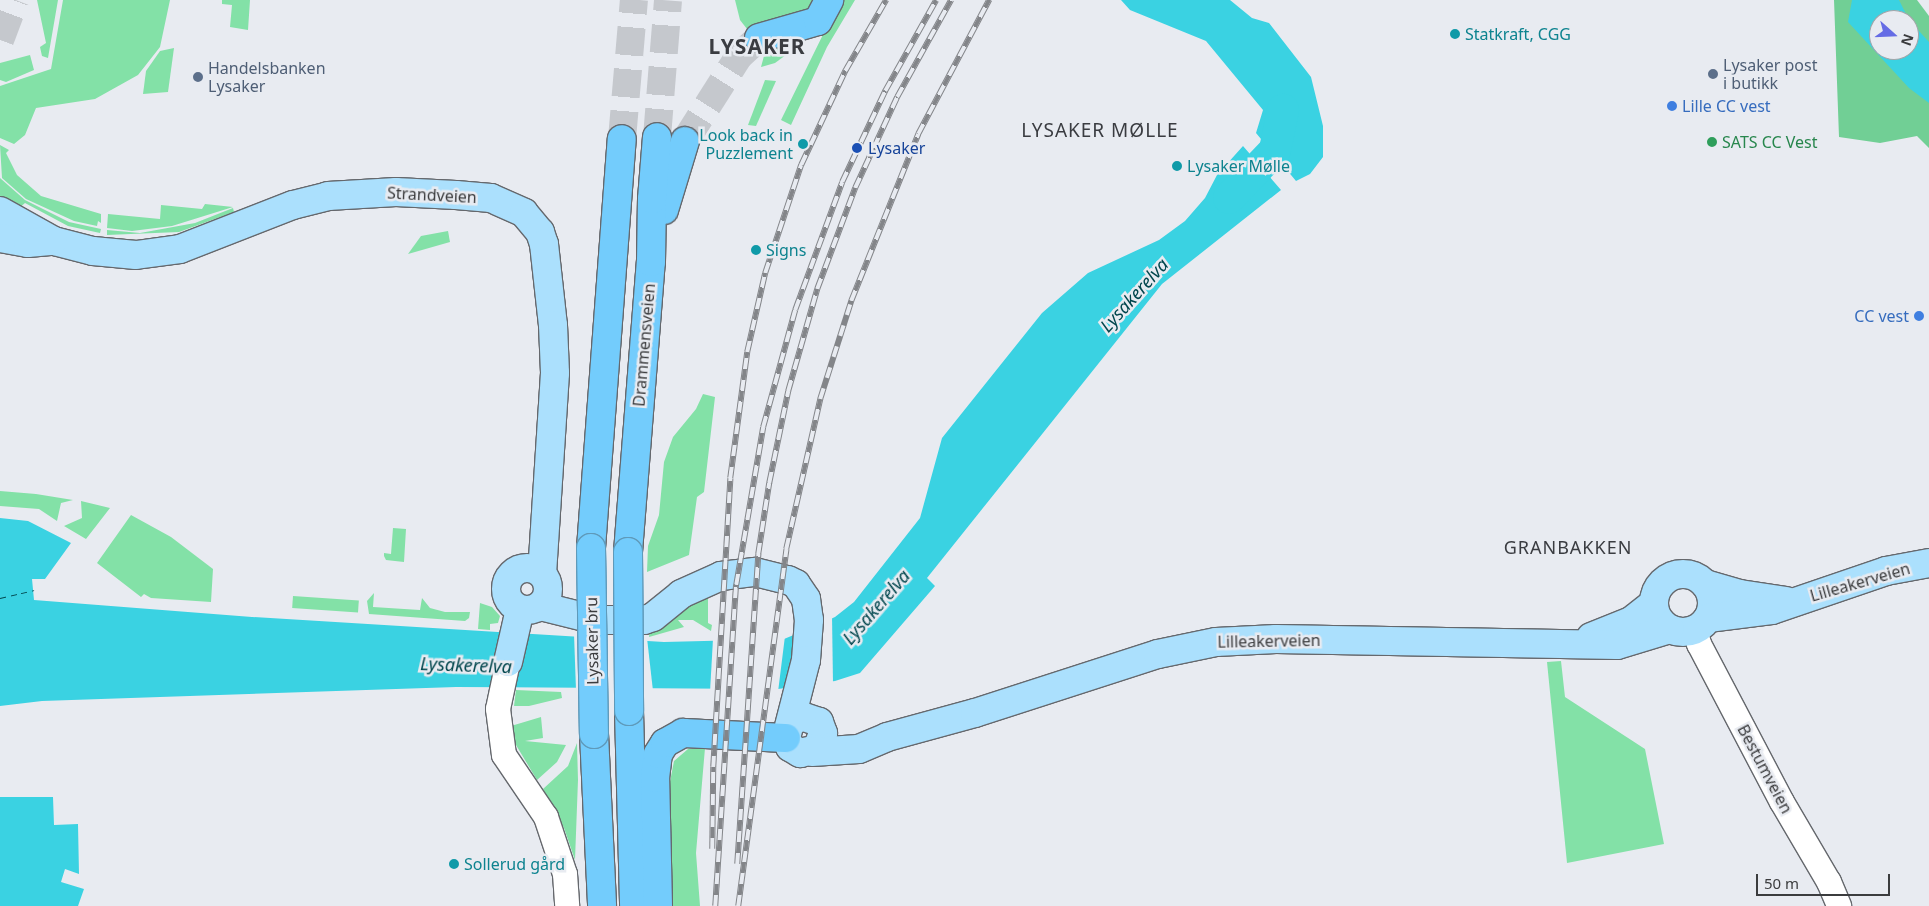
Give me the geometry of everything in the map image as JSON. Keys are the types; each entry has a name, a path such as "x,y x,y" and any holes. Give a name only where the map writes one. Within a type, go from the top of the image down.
{"highway":[{"path":"760,38 818,21 829,0"},
{"name":"Drammensveien","path":"634,906 629,711 628,552 652,262 652,199 657,137"},
{"name":"Lysaker bru","path":"602,906 594,734 592,548 622,139"},
{"path":"652,262 675,166 685,141"},
{"path":"658,906 655,778 658,754 675,735 805,721"}],"main road":[{"name":"Strandveien","path":"0,238 28,243 54,241 115,254 164,252 208,240 293,205 338,195 396,192 491,198 516,208 532,221 544,244 553,325 553,413 533,589 508,662"},
{"name":"Strandveien","path":"0,211 54,241"},
{"name":"Lilleakerveien","path":"805,721 887,738 975,713 1158,654 1216,642 1276,639 1617,645 1691,625 1750,615 1886,571 1929,563"},
{"path":"533,589 596,620 639,620 653,618 681,594 721,576 755,572 788,580 801,590 809,620 805,721"},
{"path":"1672,576 1693,576 1705,584 1711,597 1691,625 1658,618 1654,603 1657,590 1672,576"},
{"name":"Lilleakerveien","path":"1705,584 1740,594 1790,601"},
{"name":"Lilleakerveien","path":"1575,643 1619,627 1654,603"}],"street":[{"name":"Bestumveien","path":"1691,625 1699,644 1782,802 1829,882 1839,906"},
{"path":"508,662 498,716 504,755 546,816 564,874 567,906"}],"green space":[{"path":"37,0 58,0 48,58 42,56 40,47 46,43"},
{"path":"63,0 170,0 160,47 138,75 95,99 36,108 25,135 14,144 0,138 0,86 51,69"},
{"path":"222,0 250,0 248,30 230,27 232,5 222,4"},
{"path":"735,0 816,0 808,14 747,29 740,20"},
{"path":"840,0 855,0 827,47 791,125 781,120"},
{"path":"1834,0 1917,0 1929,16 1929,148 1917,136 1880,143 1839,137"},
{"path":"798,36 790,52 775,63 761,67 767,45"},
{"path":"174,48 168,92 143,94 146,71 160,51"},
{"path":"30,55 34,70 6,82 0,80 0,63"},
{"path":"765,80 776,81 756,126 748,125"},
{"path":"0,145 9,150 6,153 17,175 41,196 101,214 101,223 98,221 97,226 74,221 26,199 2,178"},
{"path":"0,178 25,200 69,222 101,229 100,233 68,226 25,203 18,209 0,196"},
{"path":"205,204 233,207 172,226 132,231 107,228 108,214 160,219 161,205 202,209"},
{"path":"233,208 234,212 179,232 107,235 107,230 140,233 195,223"},
{"path":"448,231 450,242 408,254 421,236"},
{"path":"703,394 715,397 704,492 697,497 689,555 647,572 648,546 659,515 664,462 673,437 696,409"},
{"path":"0,491 73,500 61,503 57,521 39,509 0,506"},
{"path":"81,501 110,508 86,539 64,526 82,518"},
{"path":"131,515 171,537 213,569 211,602 151,598 144,594 141,597 97,563"},
{"path":"393,528 406,529 404,562 386,560 384,556 384,553 391,554"},
{"path":"374,593 373,607 420,610 422,598 430,608 445,612 470,612 469,618 465,621 369,614 367,601"},
{"path":"293,596 359,601 358,613 292,608"},
{"path":"708,596 708,623 712,625 711,631 693,620 678,620 684,627 649,637 650,628"},
{"path":"480,603 492,607 500,616 498,623 490,624 490,630 478,629"},
{"path":"1561,661 1565,697 1645,749 1664,844 1567,863 1547,662"},
{"path":"516,690 561,692 562,698 529,706 514,706"},
{"path":"541,717 543,738 525,741 566,745 557,762 537,780 516,745 511,726"},
{"path":"577,743 578,780 575,860 564,828 543,789 568,766"},
{"path":"705,748 696,853 700,906 669,906 668,792 674,761 688,749"}],"water":[{"path":"1121,0 1230,0 1252,18 1269,23 1311,77 1323,126 1323,157 1310,174 1296,181 1256,133 1263,110 1206,41 1130,10"},
{"path":"1852,0 1899,0 1904,10 1869,10 1869,45 1848,22"},
{"path":"1919,31 1929,42 1929,103 1909,88 1883,60 1919,60"},
{"path":"1243,146 1281,190 1162,284 927,578 935,586 860,673 835,681 778,689 456,687 42,701 0,706 0,518 28,521 71,543 45,579 32,579 34,600 252,617 664,642 784,639 813,627 835,617 854,602 920,518 942,438 1042,313 1088,273 1159,240 1185,221 1205,198 1217,175"},
{"path":"0,797 53,797 54,825 78,824 79,874 65,869 61,882 84,889 78,906 0,906"}],"pier":[{"path":"832,615 833,684 790,690 793,632"},
{"path":"574,634 647,638 653,691 576,690"},
{"path":"785,636 778,692 710,692 713,639"}],"waterway":[{"name":"Lysakerelva","path":"1229,198 1275,150 1283,110"}],"ferry route":[{"path":"0,598 34,590"}],"tunnel":[{"path":"0,40 15,0"},
{"path":"622,139 634,0"},
{"path":"657,137 668,0"},
{"path":"685,141 739,56 759,38"}],"railway":[{"path":"712,849 713,767 730,478 747,352 765,273 801,165 845,71 886,0"},
{"path":"715,906 736,585 763,427 795,310 842,182 885,91 936,0"},
{"path":"737,864 758,554 769,483 788,391 817,289 855,188 897,97 951,0"},
{"path":"738,906 786,549 820,399 851,301 918,134 989,0"}],"place":[{"name":"Statkraft, CGG","path":"1455,34"},
{"name":"Lysaker post i butikk","path":"1713,74"},
{"name":"Handelsbanken Lysaker","path":"198,77"},
{"name":"Lille CC vest","path":"1672,106"},
{"name":"SATS CC Vest","path":"1712,142"},
{"name":"Look back in Puzzlement","path":"803,144"},
{"name":"Lysaker","path":"857,148"},
{"name":"Lysaker Mølle","path":"1177,166"},
{"name":"Signs","path":"756,250"},
{"name":"CC vest","path":"1919,316"},
{"name":"Sollerud gård","path":"454,864"}],"district":[{"name":"LYSAKER","path":"757,46"},
{"name":"LYSAKER MØLLE","path":"1100,131"},
{"name":"GRANBAKKEN","path":"1568,547"}]}
